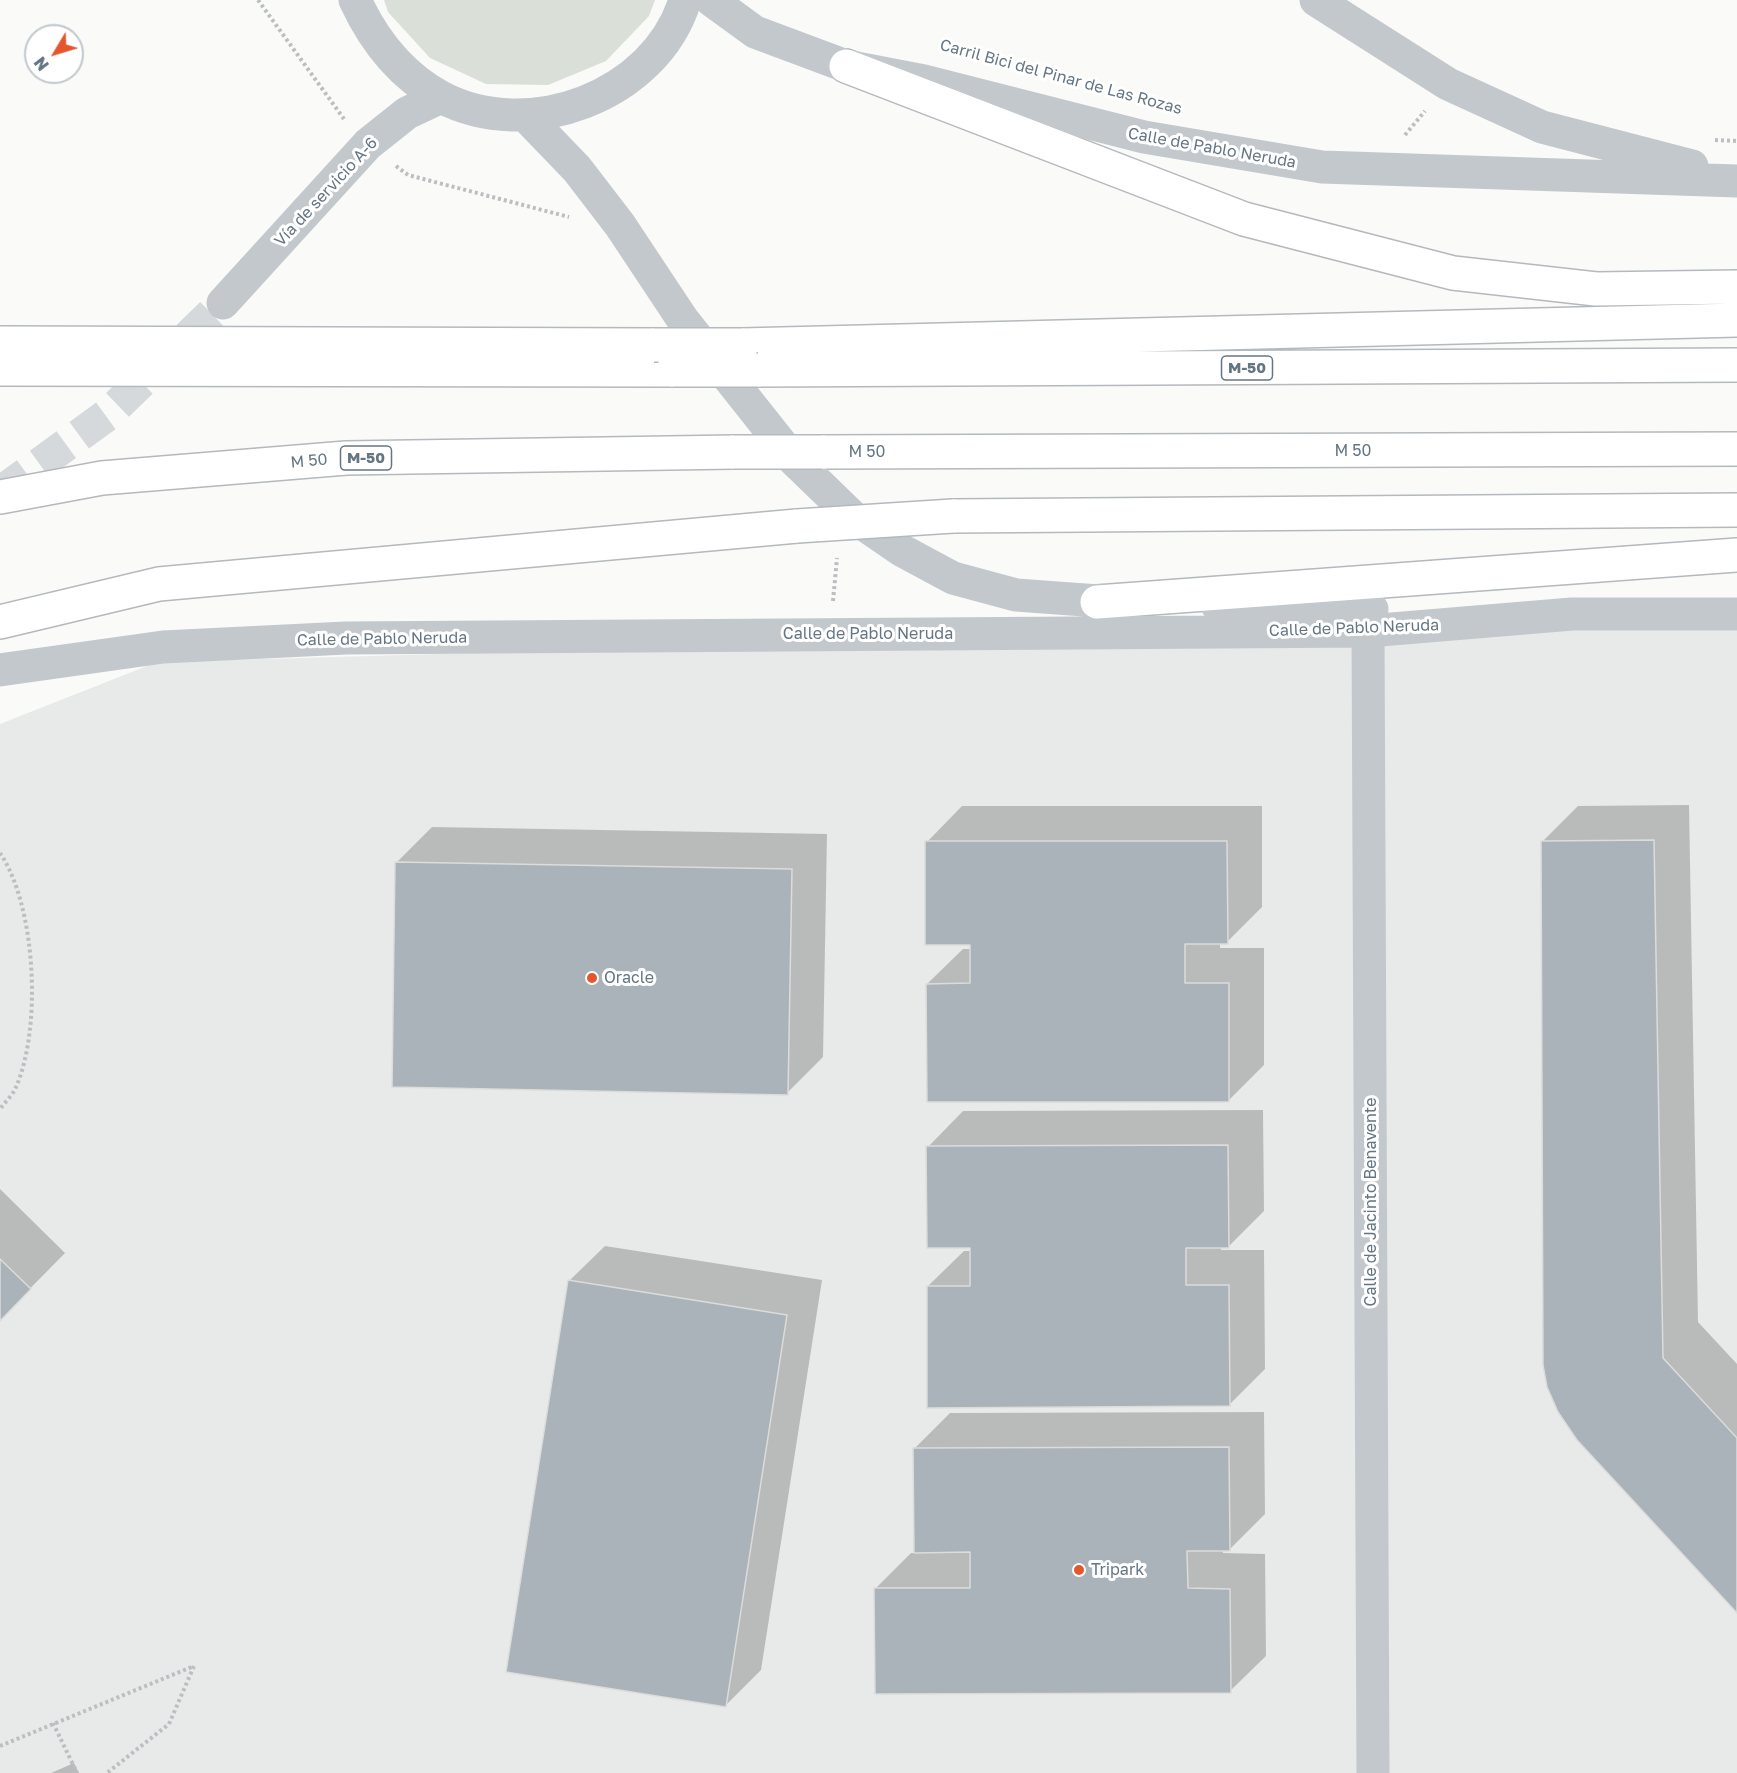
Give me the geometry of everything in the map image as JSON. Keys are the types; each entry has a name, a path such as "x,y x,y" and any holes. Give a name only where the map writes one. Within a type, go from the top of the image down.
{"highway":[{"path":"846,66 1244,219 1453,273 1596,289 1737,287"},
{"path":"750,358 1737,320"},
{"path":"0,344 664,357"},
{"name":"M-50","path":"0,369 664,357 1737,365"},
{"name":"M 50","path":"0,497 102,478 346,458 599,452 1737,449"},
{"path":"0,622 159,584 797,526 952,516 1737,510"},
{"path":"1097,602 1737,555"}],"street":[{"path":"355,0 369,32 401,69 441,97 482,111 525,115 559,111 591,100 621,83 647,61 668,35 685,0"},
{"name":"Calle de Pablo Neruda","path":"711,0 755,32 846,66 924,81 1144,137 1322,167 1737,179"},
{"path":"1316,0 1448,84 1542,127 1737,179"},
{"name":"Vía de servicio A-6","path":"223,303 368,144 407,113 441,97"},
{"path":"525,115 577,169 620,225 683,320 794,460 853,517 901,550 953,578 1016,596 1097,602 1572,614"},
{"name":"Calle de Pablo Neruda","path":"0,670 163,646 334,639 1368,631 1572,614 1737,614"},
{"name":"Calle de Jacinto Benavente","path":"1368,631 1373,1773"}],"path":[{"path":"258,0 339,114 368,144 408,175 580,220"},
{"path":"1401,139 1448,84"},
{"path":"1705,139 1737,141"},
{"path":"834,635 832,613 838,559"},
{"path":"0,853 9,867 20,899 28,941 33,1000 27,1055 16,1089 0,1109"},
{"path":"0,1746 194,1666 169,1724 107,1773"},
{"path":"53,1723 77,1773"}],"shaded area":[{"path":"384,0 655,0 649,16 606,61 548,85 486,84 430,58 388,12"},
{"path":"1575,622 1737,624 1737,1773 0,1773 0,724 157,662"}],"building":[{"path":"1654,840 1663,1358 1737,1438 1737,1613 1577,1440 1558,1412 1547,1387 1543,1365 1541,841"},
{"path":"925,841 1227,841 1228,944 1185,944 1185,983 1229,983 1229,1102 927,1102 926,984 970,983 970,945 925,945"},
{"name":"Oracle","path":"395,862 792,869 788,1095 392,1087"},
{"path":"1228,1145 1229,1248 1186,1248 1186,1285 1229,1285 1230,1406 927,1408 927,1286 970,1286 970,1248 927,1248 926,1146"},
{"path":"0,1259 31,1289 0,1321"},
{"path":"568,1280 787,1315 726,1707 506,1672"},
{"name":"Tripark","path":"1229,1447 1230,1551 1187,1551 1188,1588 1230,1589 1231,1693 875,1694 874,1588 970,1588 970,1552 914,1553 913,1448"}],"tunnel":[{"path":"0,493 107,415 223,303"}],"place":[{"name":"Oracle","path":"592,978"},
{"name":"Tripark","path":"1079,1570"}]}
